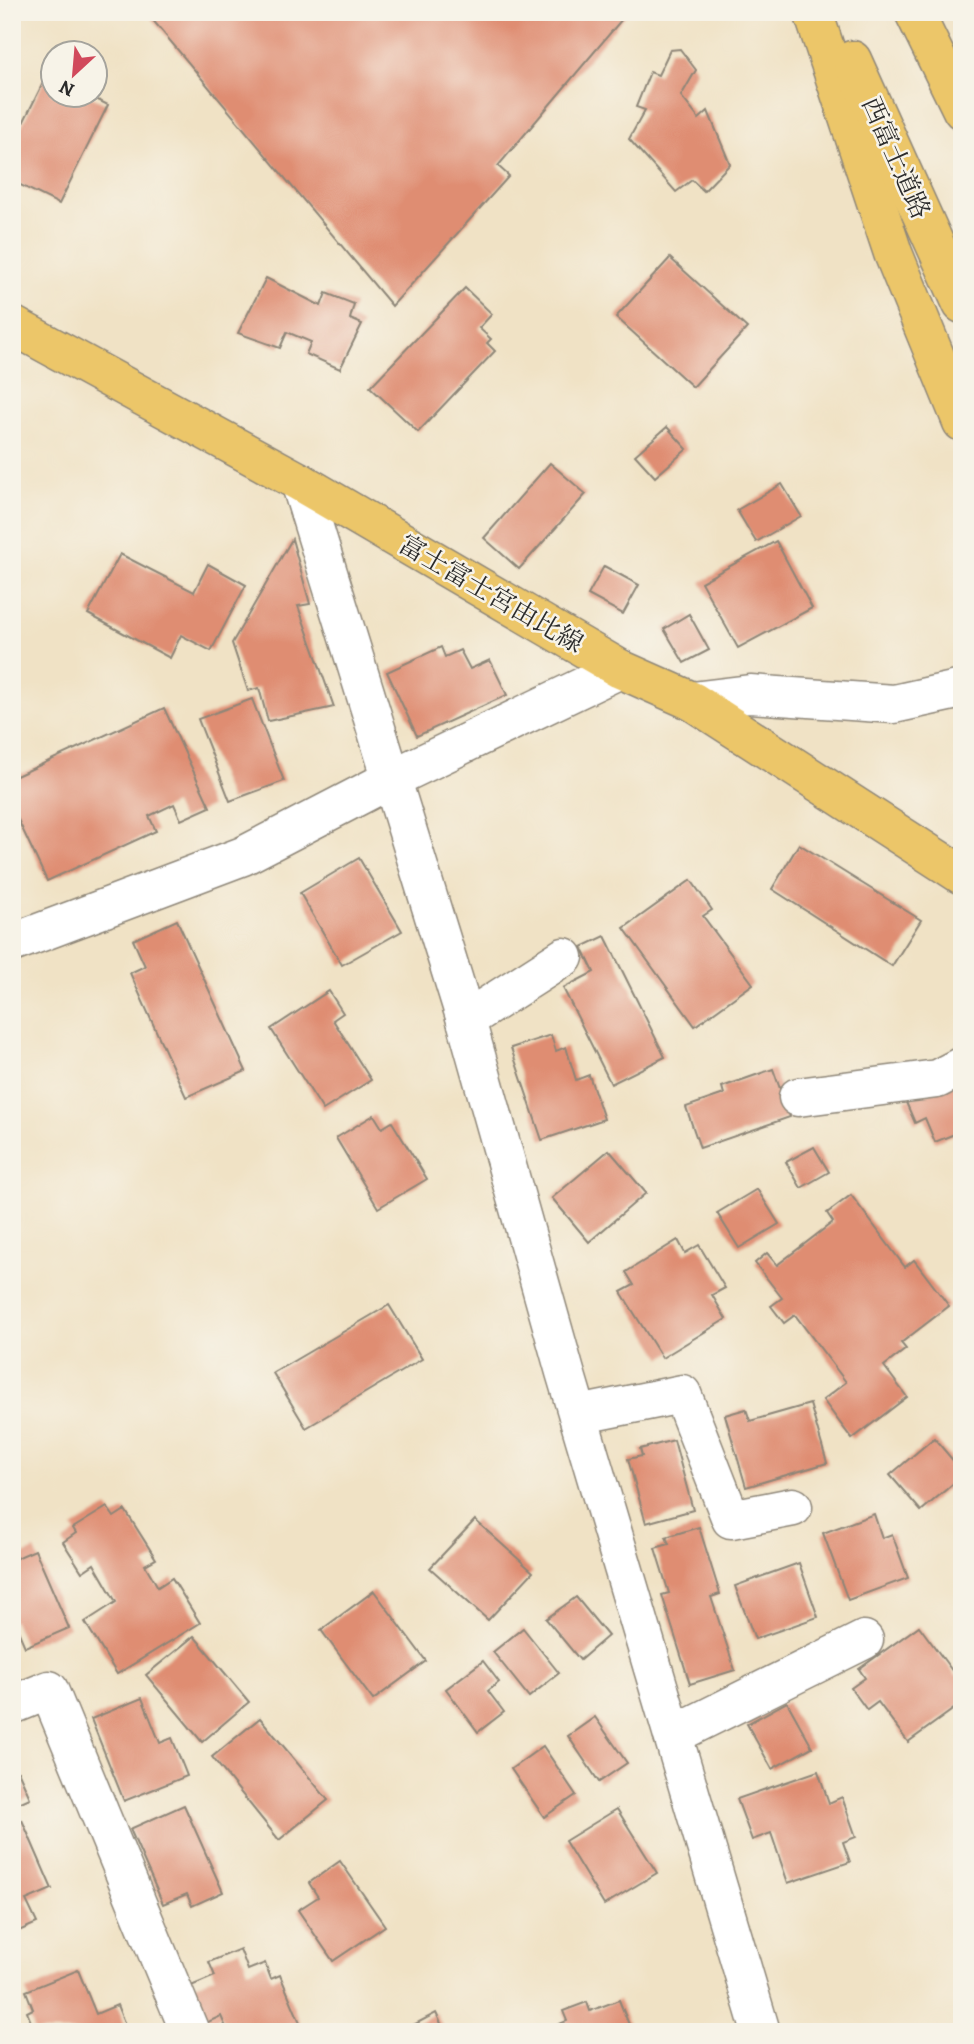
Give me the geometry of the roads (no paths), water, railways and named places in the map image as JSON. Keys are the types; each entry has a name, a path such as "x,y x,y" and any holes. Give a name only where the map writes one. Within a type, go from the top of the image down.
{"main road":[{"path":"813,12 893,253 962,422"},
{"name":"西富士道路","path":"831,12 962,303"},
{"path":"914,12 962,110"},
{"name":"富士富士宮由比線","path":"12,325 300,482 620,669 692,701 961,873"}],"street":[{"path":"300,482 466,1020 578,1415 761,2032"},
{"path":"12,943 243,856 391,779 620,669"},
{"path":"692,701 750,694 894,704 961,689"},
{"path":"466,1020 565,957"},
{"path":"798,1097 937,1079 962,1066"},
{"path":"578,1415 682,1394 731,1519 793,1507"},
{"path":"673,1735 864,1640"},
{"path":"12,1705 49,1689 190,2032"}]}
